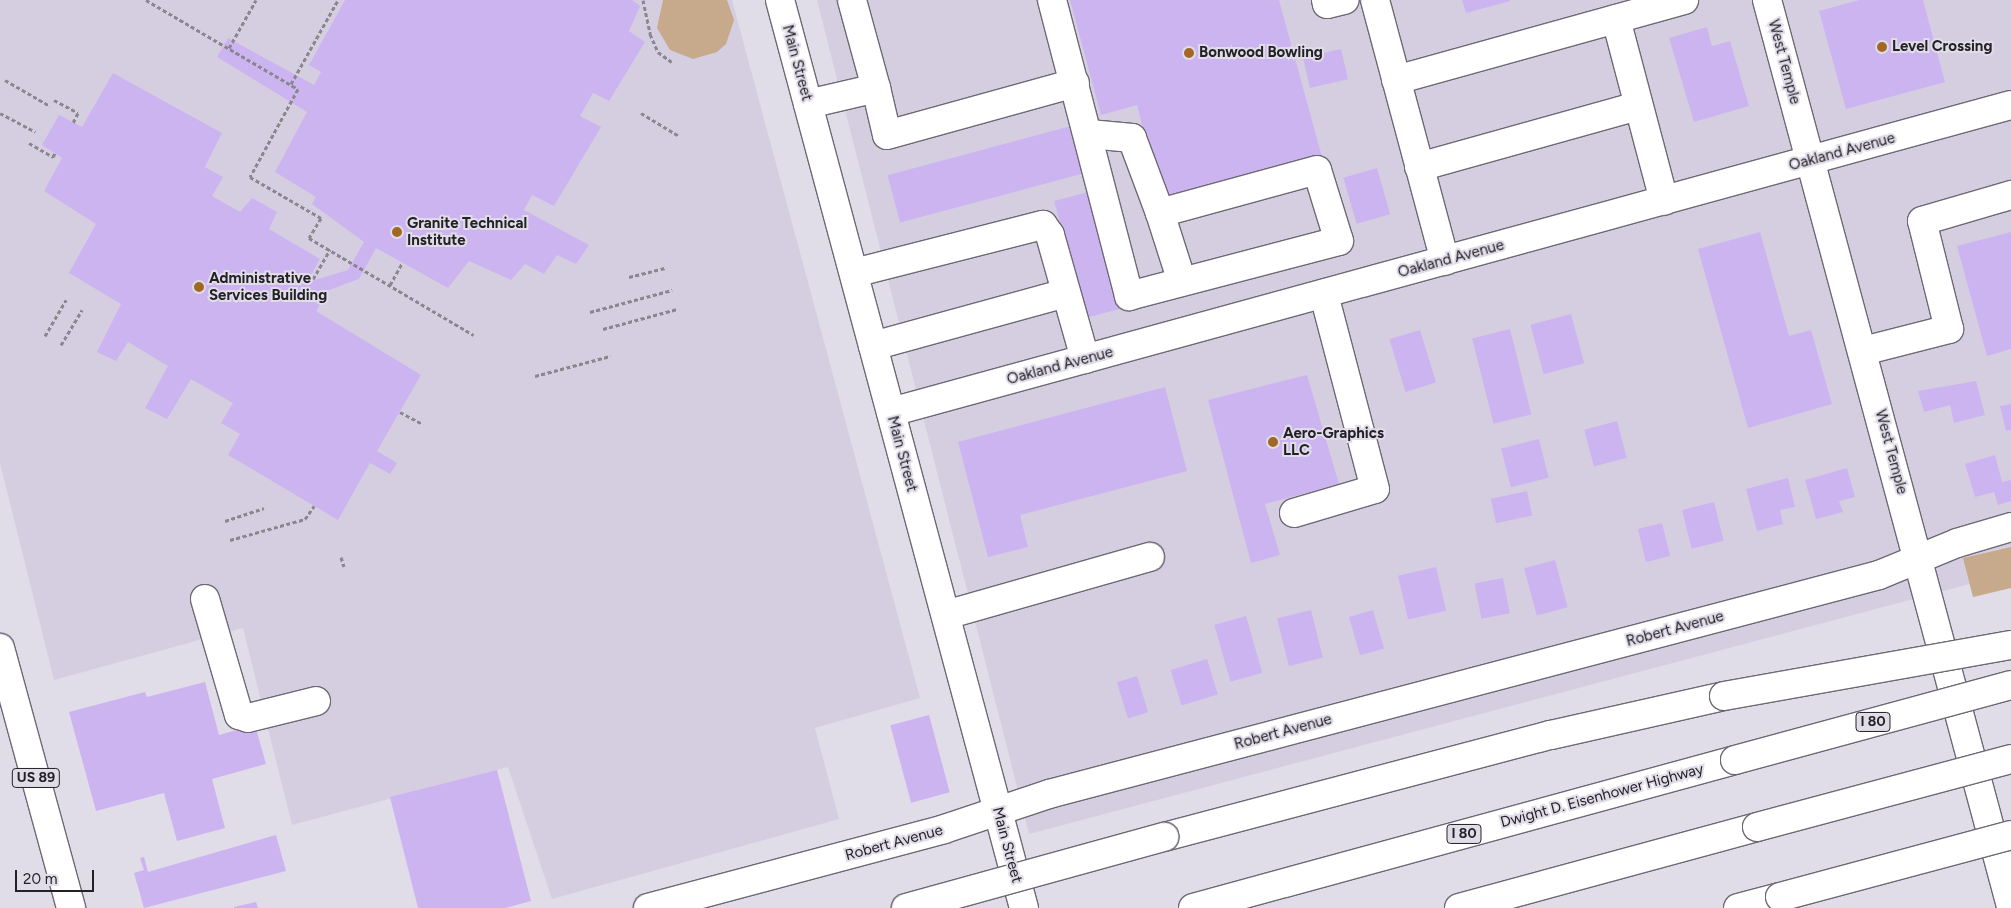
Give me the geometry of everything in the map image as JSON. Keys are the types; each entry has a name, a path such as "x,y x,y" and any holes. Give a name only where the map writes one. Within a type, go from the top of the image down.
{"main road":[{"name":"Main Street","path":"780,0 1024,908"},
{"path":"852,0 887,135 1075,83"},
{"path":"1052,0 1089,134 1129,296 1339,241 1317,170 1160,213"},
{"path":"1326,0 1327,4 1345,0"},
{"path":"1375,0 1445,261"},
{"path":"1396,80 1684,0"},
{"name":"West Temple","path":"1767,0 1864,351 1919,560 2003,905"},
{"path":"1616,19 1664,201"},
{"path":"808,104 876,88"},
{"name":"Oakland Avenue","path":"891,412 2011,105"},
{"path":"1419,167 1638,106"},
{"path":"1089,134 1132,138 1160,213 1182,282"},
{"path":"1864,351 1949,329 1922,221 2011,195"},
{"path":"854,273 1043,224 1085,359"},
{"path":"873,346 1066,293"},
{"path":"1294,513 1375,489 1324,294"},
{"name":"Robert Avenue","path":"648,908 998,812 1049,794 1879,575 2011,527"},
{"path":"946,615 1150,557"},
{"path":"205,599 239,715 248,718 316,701"},
{"path":"906,908 1164,837 1542,738 1724,696 2011,645"},
{"name":"US 89","path":"0,648 71,908"},
{"name":"Dwight D. Eisenhower Highway","path":"1193,908 2011,685"},
{"path":"1459,908 2011,760"},
{"path":"1738,908 2011,835"}],"path":[{"path":"146,0 298,89 250,177 321,218 309,238 474,335"},
{"path":"229,48 256,0"},
{"path":"291,84 338,0"},
{"path":"643,0 650,34 658,52 672,62"},
{"path":"6,80 50,106"},
{"path":"54,100 78,114 73,122"},
{"path":"0,113 36,132"},
{"path":"641,113 678,136"},
{"path":"29,143 53,157 55,153"},
{"path":"313,279 330,250"},
{"path":"390,285 402,263"},
{"path":"629,277 666,268"},
{"path":"590,312 672,290"},
{"path":"45,336 66,300"},
{"path":"603,329 677,309"},
{"path":"61,345 82,310"},
{"path":"535,376 610,356"},
{"path":"400,412 423,424"},
{"path":"230,540 305,519 314,506"},
{"path":"225,521 264,508"},
{"path":"341,557 344,566"}],"shaded area":[{"name":"Granite Technical Institute","path":"0,0 732,0 920,698 815,728 839,819 552,899 508,767 292,825 243,628 54,680 0,463"},
{"path":"663,0 727,0 734,20 726,44 717,52 693,59 670,50 657,28"},
{"path":"817,0 2011,0 2011,573 1029,834"},
{"path":"2011,547 2011,588 1973,597 1963,558"}],"building":[{"path":"345,0 632,0 640,6 629,31 645,42 609,101 593,93 580,116 601,127 554,206 532,195 524,210 589,245 576,264 557,255 544,274 525,264 511,280 469,261 448,288 376,248 359,279 329,290 316,311 421,375 377,451 397,463 390,474 370,463 338,520 228,455 240,434 221,423 233,403 191,379 167,419 145,408 168,366 128,342 116,361 97,352 121,304 69,273 96,224 44,191 62,158 42,145 59,115 82,127 113,73 222,133 205,167 223,177 212,196 240,212 252,198 277,212 269,229 320,259 310,277 315,280 348,270 364,242 312,204 316,197 275,172 307,112 217,57 228,38 314,85 321,72 309,65"},
{"name":"Bonwood Bowling","path":"1070,0 1279,0 1322,157 1161,200 1137,105 1101,115"},
{"path":"1462,0 1510,0 1510,1 1466,13"},
{"name":"Level Crossing","path":"1859,0 1923,0 1945,82 1846,109 1819,11"},
{"path":"1707,27 1712,46 1730,41 1749,106 1694,122 1669,38"},
{"path":"1341,49 1348,79 1310,88 1303,58"},
{"path":"1071,126 1084,173 900,223 887,175"},
{"path":"1377,168 1390,214 1357,224 1343,178"},
{"path":"1088,192 1119,309 1086,318 1054,201"},
{"path":"1760,232 1789,336 1811,330 1832,404 1748,428 1698,249"},
{"path":"2011,232 2011,349 1987,356 1957,246"},
{"path":"1571,314 1584,363 1544,374 1530,325"},
{"path":"1510,329 1531,414 1493,424 1472,338"},
{"path":"1420,330 1436,383 1405,392 1389,339"},
{"name":"Aero-Graphics LLC","path":"1307,375 1339,484 1265,504 1280,555 1251,563 1208,400"},
{"path":"1976,381 1985,415 1954,423 1950,405 1924,412 1918,391"},
{"path":"1165,387 1187,471 1020,515 1028,547 988,557 958,442"},
{"path":"2011,404 2011,430 2006,431 2000,406"},
{"path":"1617,421 1627,458 1594,467 1584,430"},
{"path":"1539,439 1549,478 1511,487 1501,448"},
{"path":"1995,455 2002,482 2011,480 2011,501 1998,505 1994,492 1975,497 1965,464"},
{"path":"1847,468 1855,497 1839,501 1843,512 1816,519 1805,480"},
{"path":"1788,478 1795,507 1780,510 1783,524 1757,531 1746,489"},
{"path":"1527,491 1532,515 1496,523 1491,499"},
{"path":"1714,502 1724,541 1692,549 1682,510"},
{"path":"1662,523 1670,556 1646,562 1638,529"},
{"path":"1555,560 1568,607 1537,616 1524,568"},
{"path":"1436,567 1446,611 1408,620 1398,576"},
{"path":"1503,578 1510,613 1481,619 1475,584"},
{"path":"1311,610 1323,658 1289,666 1277,618"},
{"path":"1373,610 1384,648 1360,655 1349,617"},
{"path":"1246,616 1262,673 1231,682 1214,625"},
{"path":"1207,659 1218,694 1181,705 1171,670"},
{"path":"1137,676 1148,712 1128,718 1117,682"},
{"path":"205,682 219,735 255,725 266,764 212,779 225,828 177,841 164,793 96,811 69,712 145,692 147,697"},
{"path":"929,715 950,792 911,803 890,725"},
{"path":"497,770 531,901 505,908 418,908 390,797"},
{"path":"276,835 286,871 144,908 134,873 144,870 140,858 144,857 148,872"},
{"path":"256,902 258,908 234,908 234,907"}],"place":[{"name":"Level Crossing","path":"1882,47"},
{"name":"Bonwood Bowling","path":"1189,53"},
{"name":"Granite Technical Institute","path":"397,232"},
{"name":"Administrative Services Building","path":"199,287"},
{"name":"Aero-Graphics LLC","path":"1273,442"}]}
